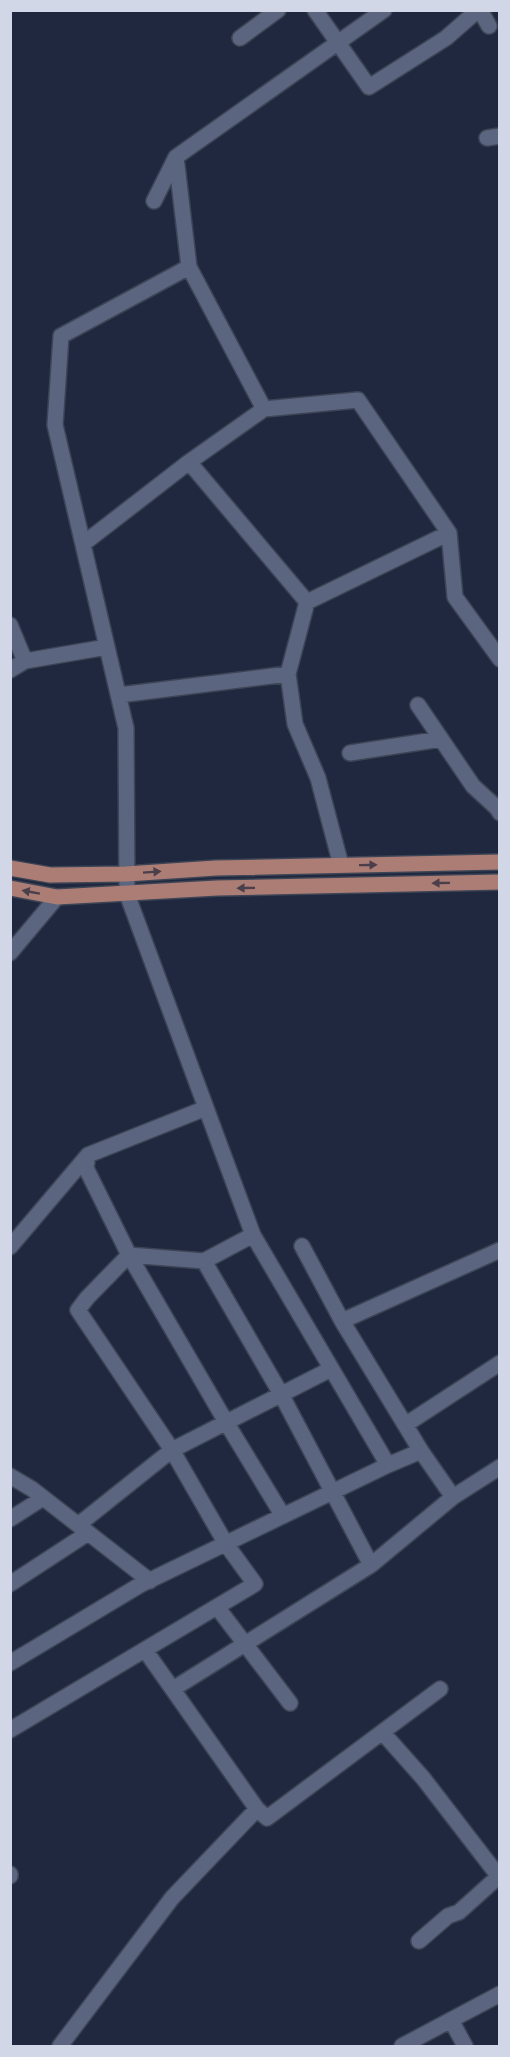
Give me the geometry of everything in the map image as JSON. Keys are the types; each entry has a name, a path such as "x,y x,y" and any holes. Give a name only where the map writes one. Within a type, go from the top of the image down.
{"main road":[{"path":"10,868 50,875 126,874 216,868 500,862"},
{"path":"216,868 217,888"},
{"path":"10,888 57,897 217,888 500,882"}],"street":[{"path":"240,38 278,10"},
{"path":"315,10 369,87 446,38 479,10 489,26"},
{"path":"154,201 176,157 384,10"},
{"path":"176,157 189,267 264,409"},
{"path":"189,267 61,336 55,425 126,728 127,894 253,1235 388,1465"},
{"path":"83,544 189,462 264,409 358,400 449,533 455,597 500,659"},
{"path":"189,462 307,602"},
{"path":"341,865 318,778 294,724 288,674 307,602 449,533"},
{"path":"10,626 25,661"},
{"path":"10,670 25,661 107,646"},
{"path":"119,695 288,674"},
{"path":"418,705 473,786 500,813"},
{"path":"350,753 441,739"},
{"path":"10,953 57,897"},
{"path":"10,1247 88,1155 206,1108"},
{"path":"88,1155 86,1168 129,1255 283,1516"},
{"path":"129,1255 204,1261 253,1235"},
{"path":"302,1246 342,1321 421,1451 453,1497"},
{"path":"342,1321 500,1250"},
{"path":"10,1730 255,1584 226,1544 172,1450 78,1310 129,1255"},
{"path":"204,1261 281,1394 370,1564"},
{"path":"405,1425 500,1363"},
{"path":"10,1584 83,1529 172,1450 331,1369"},
{"path":"10,1663 150,1581 421,1451"},
{"path":"173,1689 370,1564 453,1497 500,1467"},
{"path":"10,1476 43,1498 150,1581"},
{"path":"10,1519 43,1498"},
{"path":"217,1607 291,1703"},
{"path":"145,1650 256,1809 267,1818 440,1689"},
{"path":"383,1733 423,1778 499,1877 459,1912 448,1916 419,1941"},
{"path":"60,2046 172,1898 256,1809"},
{"path":"402,2046 500,1994"},
{"path":"451,2020 465,2046"}]}
